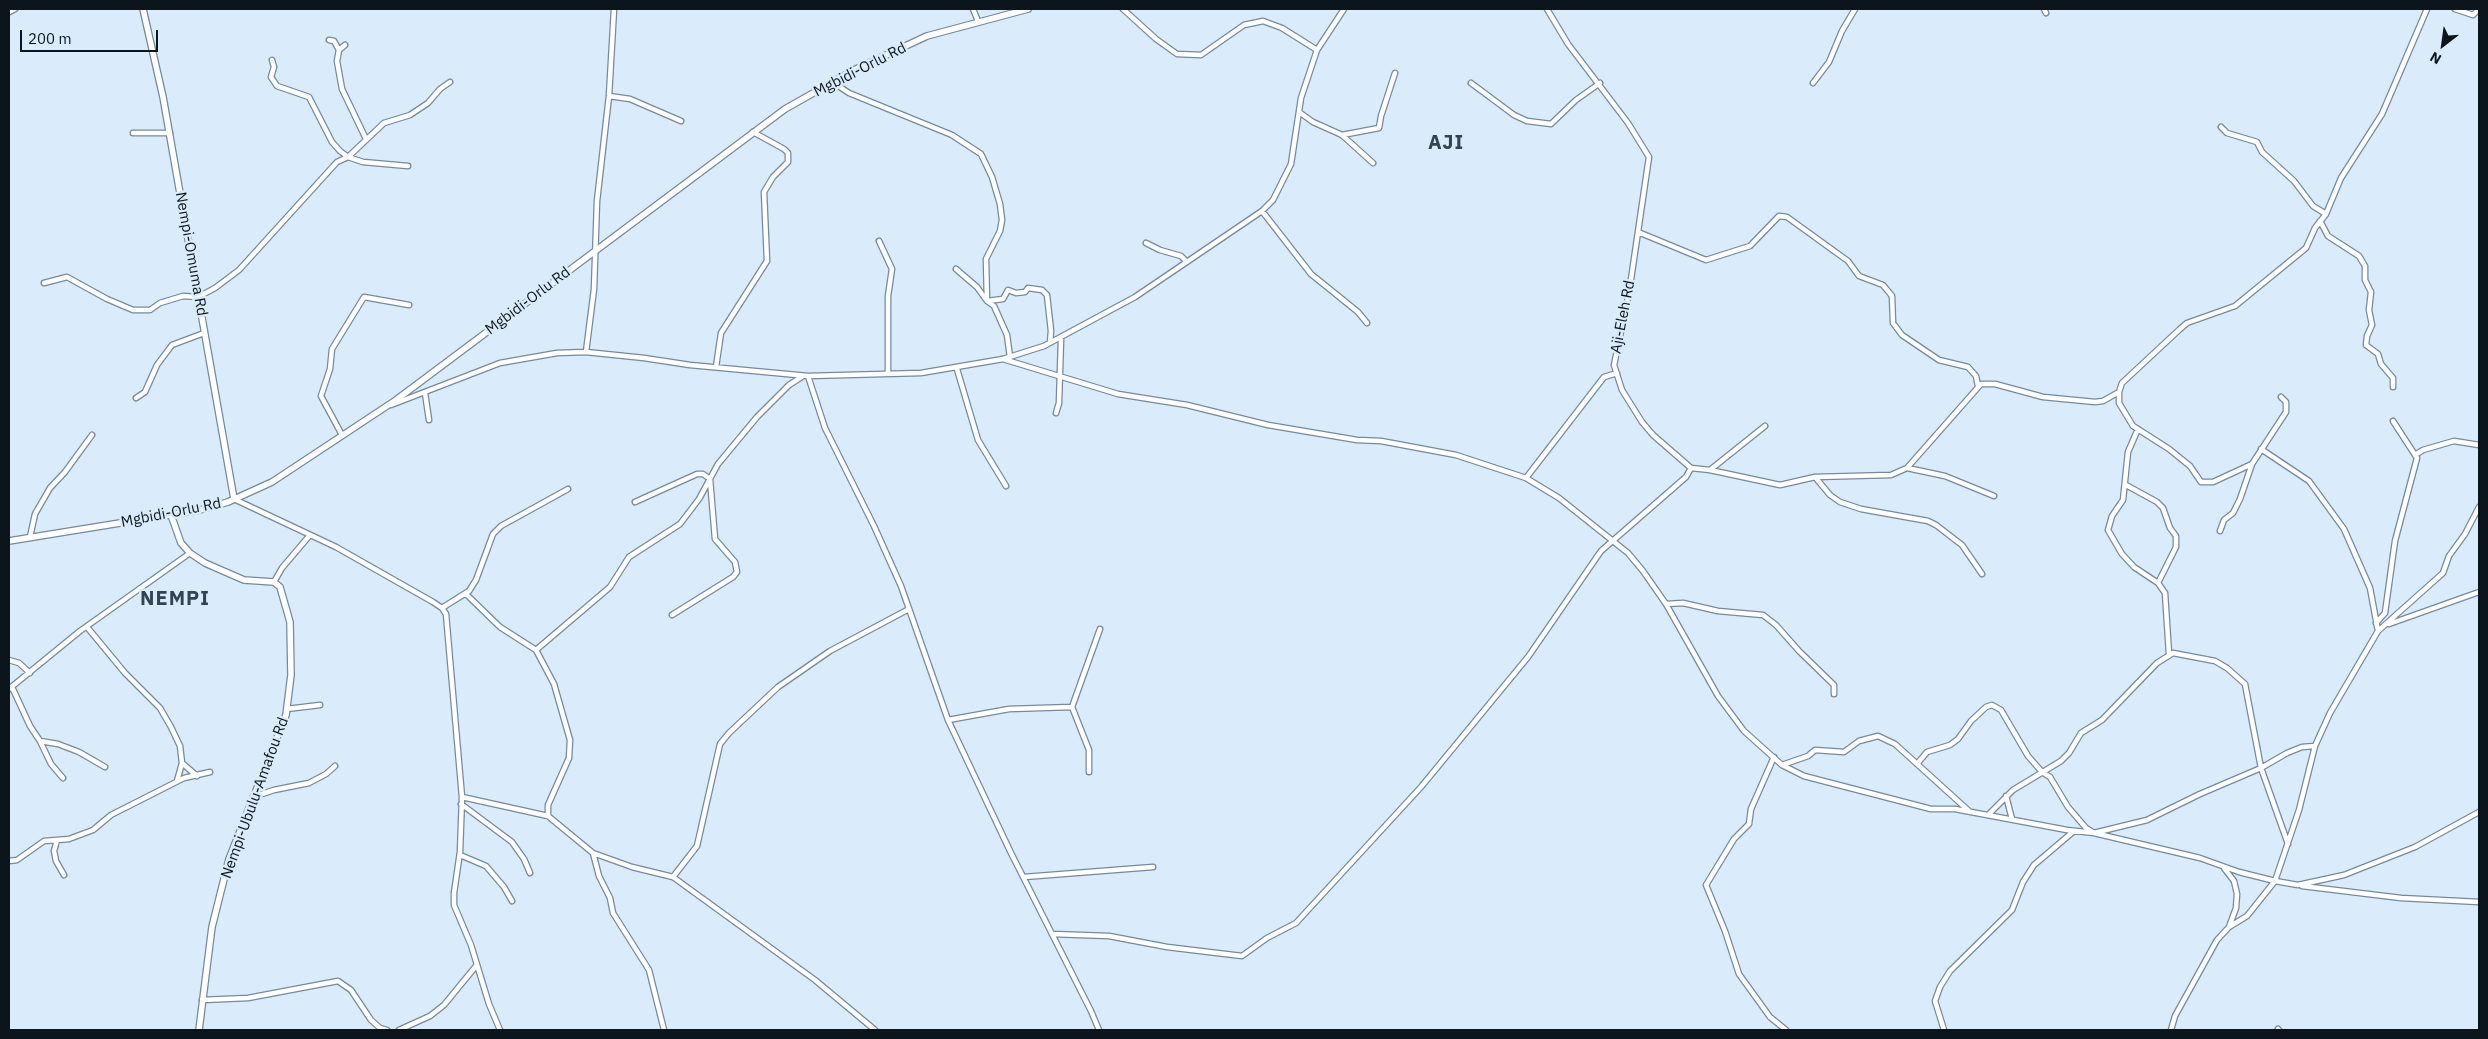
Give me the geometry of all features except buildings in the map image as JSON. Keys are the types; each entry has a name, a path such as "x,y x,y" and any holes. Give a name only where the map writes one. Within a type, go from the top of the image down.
{"main road":[{"name":"Nempi-Omuma Rd","path":"143,9 170,133 234,499"},
{"name":"Mgbidi-Orlu Rd","path":"9,540 200,510 234,499 272,482 383,408 785,109 836,80 927,36 1011,10 1028,9"},
{"path":"171,515 181,543 190,553 226,574 244,580 274,582"},
{"name":"Nempi-Ubulu-Amafou Rd","path":"199,1030 212,927 229,859 281,732 287,709 291,675 290,622 280,587 274,582"}],"street":[{"path":"9,12 14,9"},
{"path":"586,352 594,289 594,251 609,96 614,9"},
{"path":"973,9 978,21"},
{"path":"1123,9 1156,39 1177,54 1201,55 1244,25 1263,21 1282,28 1317,50"},
{"path":"383,408 500,363 557,353 586,352 806,376 922,374 1004,359 1061,339 1135,297 1262,210 1273,200 1291,164 1299,112 1317,50 1344,9"},
{"name":"Aji-Eleh Rd","path":"1547,9 1568,44 1600,83 1649,157 1638,232 1614,365 1622,390 1642,422 1665,447 1691,468"},
{"path":"1814,83 1829,62 1842,31 1855,9"},
{"path":"1052,934 1109,936 1167,947 1242,956 1266,938 1296,923 1421,787 1528,656 1601,551 1686,477 1691,468 1710,470 1780,485 1815,477 1891,475 1908,468 1978,386 1986,383 2043,397 2095,402 2103,402 2118,392 2122,384 2187,323 2235,306 2306,248 2320,221 2326,214 2341,178 2382,114 2427,9"},
{"path":"2455,9 2473,14 2479,9"},
{"path":"329,40 334,42 339,50"},
{"path":"345,45 339,50 337,61 342,89 366,138"},
{"path":"272,60 274,67 271,77 277,86 309,96 332,142 348,158 363,162 408,166"},
{"path":"1342,135 1379,128 1380,116 1395,73"},
{"path":"836,80 840,87 849,93 952,136 980,154 992,177 1000,204 1002,220 1000,231 986,259 987,301"},
{"path":"44,283 67,277 107,299 133,310 150,310 160,303 183,296 198,297 215,288 239,270 283,224 318,181 337,162 348,158 366,138 384,123 410,115 428,103 440,89 450,82"},
{"path":"1471,83 1514,115 1527,121 1551,124 1576,100 1600,83"},
{"path":"609,96 630,99 681,121"},
{"path":"1299,112 1313,122 1342,135 1373,163"},
{"path":"2221,127 2227,134 2256,142 2262,152 2294,181 2313,206 2326,214"},
{"path":"716,367 722,333 766,261 764,192 773,177 788,162 788,153 784,149 753,132"},
{"path":"133,133 170,133"},
{"path":"1262,210 1311,274 1358,312 1367,323"},
{"path":"1638,232 1706,260 1750,246 1779,216 1787,217 1848,261 1859,276 1882,284 1892,296 1893,322 1902,336 1939,360 1968,367 1976,376 1978,386"},
{"path":"2320,221 2328,236 2359,256 2365,266 2365,280 2371,292 2369,310 2372,325 2367,336 2366,345 2378,354 2381,364 2393,378 2393,387"},
{"path":"880,241 892,269 888,296 888,374"},
{"path":"1146,243 1160,250 1181,256 1187,262"},
{"path":"956,269 977,287 987,301 994,306 1007,335 1010,357"},
{"path":"987,301 1004,299 1008,290 1016,293 1025,292 1028,288 1042,290 1046,294 1050,342"},
{"path":"342,435 321,396 330,369 332,350 364,297 410,305"},
{"path":"136,398 144,392 157,365 172,345 204,333"},
{"path":"1056,413 1059,404 1058,376 1061,339"},
{"path":"1004,359 1118,394 1187,405 1268,425 1357,440 1381,441 1456,455 1526,478 1560,498 1614,541 1643,571 1666,604 1718,696 1744,731 1782,765 1804,776 1930,809 1989,814 2074,831 2094,833 2200,858 2223,867 2275,881 2401,898 2479,902"},
{"path":"957,369 978,440 1006,486"},
{"path":"1526,478 1604,377 1617,373"},
{"path":"536,650 610,587 629,557 680,524 699,499 718,464 756,417 789,385 806,376"},
{"path":"806,376 824,428 874,526 901,586 927,653 948,720 1099,1030"},
{"path":"2118,392 2120,408 2133,426 2165,446 2190,466 2202,482 2213,482 2252,464"},
{"path":"425,393 429,420"},
{"path":"2220,531 2224,520 2233,513 2240,499 2252,464 2286,412 2286,402 2281,397"},
{"path":"2376,624 2382,618 2388,601 2395,541 2417,458 2393,421"},
{"path":"1710,470 1765,426"},
{"path":"2138,429 2128,452 2123,500 2112,516 2108,530 2122,554 2134,567 2158,582 2165,593 2169,654"},
{"path":"30,537 35,514 50,488 65,472 92,435"},
{"path":"2415,455 2423,450 2454,441 2479,445"},
{"path":"2261,449 2309,481 2344,530 2370,588 2378,631"},
{"path":"1908,468 1945,476 1994,496"},
{"path":"635,502 697,474 703,474 710,479 715,539 735,562 737,572 733,577 672,615"},
{"path":"1815,477 1830,495 1840,502 1860,510 1918,519 1936,525 1962,545 1982,574"},
{"path":"2126,485 2157,502 2163,508 2170,528 2176,536 2176,547 2158,582"},
{"path":"442,608 466,594 476,580 494,534 501,526 568,489"},
{"path":"234,499 336,547 442,608 446,614 462,797 460,855 454,904 471,945 476,966 500,1030"},
{"path":"2171,1030 2175,1016 2217,940 2229,927 2247,916 2275,881 2288,846 2315,746 2330,713 2378,631 2443,574 2450,556 2465,534 2479,507"},
{"path":"274,582 282,568 310,535"},
{"path":"62,778 51,764 10,688 87,627 190,553"},
{"path":"2384,626 2479,592"},
{"path":"466,594 500,627 536,650 554,684 570,740 569,758 548,805 548,816"},
{"path":"1666,604 1684,604 1718,611 1763,615 1776,625 1799,651 1834,684 1834,694"},
{"path":"673,877 696,846 720,744 778,687 830,651 909,609"},
{"path":"87,627 125,673 160,708 180,746 182,763 177,782"},
{"path":"1089,772 1089,750 1072,706 1100,629"},
{"path":"1989,814 2006,796 2029,779 2061,761 2069,753 2081,733 2102,720 2157,663 2169,654 2180,654 2215,661 2227,668 2245,684 2261,768 2288,846"},
{"path":"9,660 19,663 30,673"},
{"path":"287,709 320,705"},
{"path":"1918,764 1927,752 1950,745 1958,739 1986,707 1992,705 2001,710 2028,756 2042,772 2050,777 2068,807 2086,828 2094,833 2147,820 2207,790 2261,768 2286,753 2302,747 2315,746"},
{"path":"948,720 1009,709 1072,706"},
{"path":"1782,765 1808,756 1815,750 1844,752 1859,741 1870,736 1885,739 1895,744 1970,812"},
{"path":"40,741 58,744 78,752 105,767"},
{"path":"1774,757 1751,809 1748,824 1734,839 1706,885 1726,930 1739,974 1770,1017 1786,1030"},
{"path":"182,763 197,776"},
{"path":"253,798 274,790 309,784 335,766"},
{"path":"9,861 17,860 44,841 69,839 93,830 110,815 184,778 210,772"},
{"path":"2006,796 2012,819"},
{"path":"462,797 548,816 593,853 632,867 673,877 815,980 876,1030"},
{"path":"461,804 512,842 524,859 530,872"},
{"path":"2298,885 2344,875 2382,862 2415,847 2479,812"},
{"path":"1944,1030 1935,1001 1940,987 1950,972 2012,910 2024,882 2034,865 2074,831"},
{"path":"57,840 54,851 56,861 64,875"},
{"path":"593,853 599,876 610,898 615,918 649,970 664,1030"},
{"path":"460,855 486,866 504,887 512,901"},
{"path":"1024,877 1111,868 1153,867"},
{"path":"2223,867 2234,881 2237,894 2236,908 2229,927"},
{"path":"400,1030 430,1016 444,1005 476,966"},
{"path":"202,1000 248,998 338,981 351,990 371,1020 380,1028 387,1030"}],"district":[{"name":"AJI","path":"1446,143"},
{"name":"NEMPI","path":"175,599"}]}
